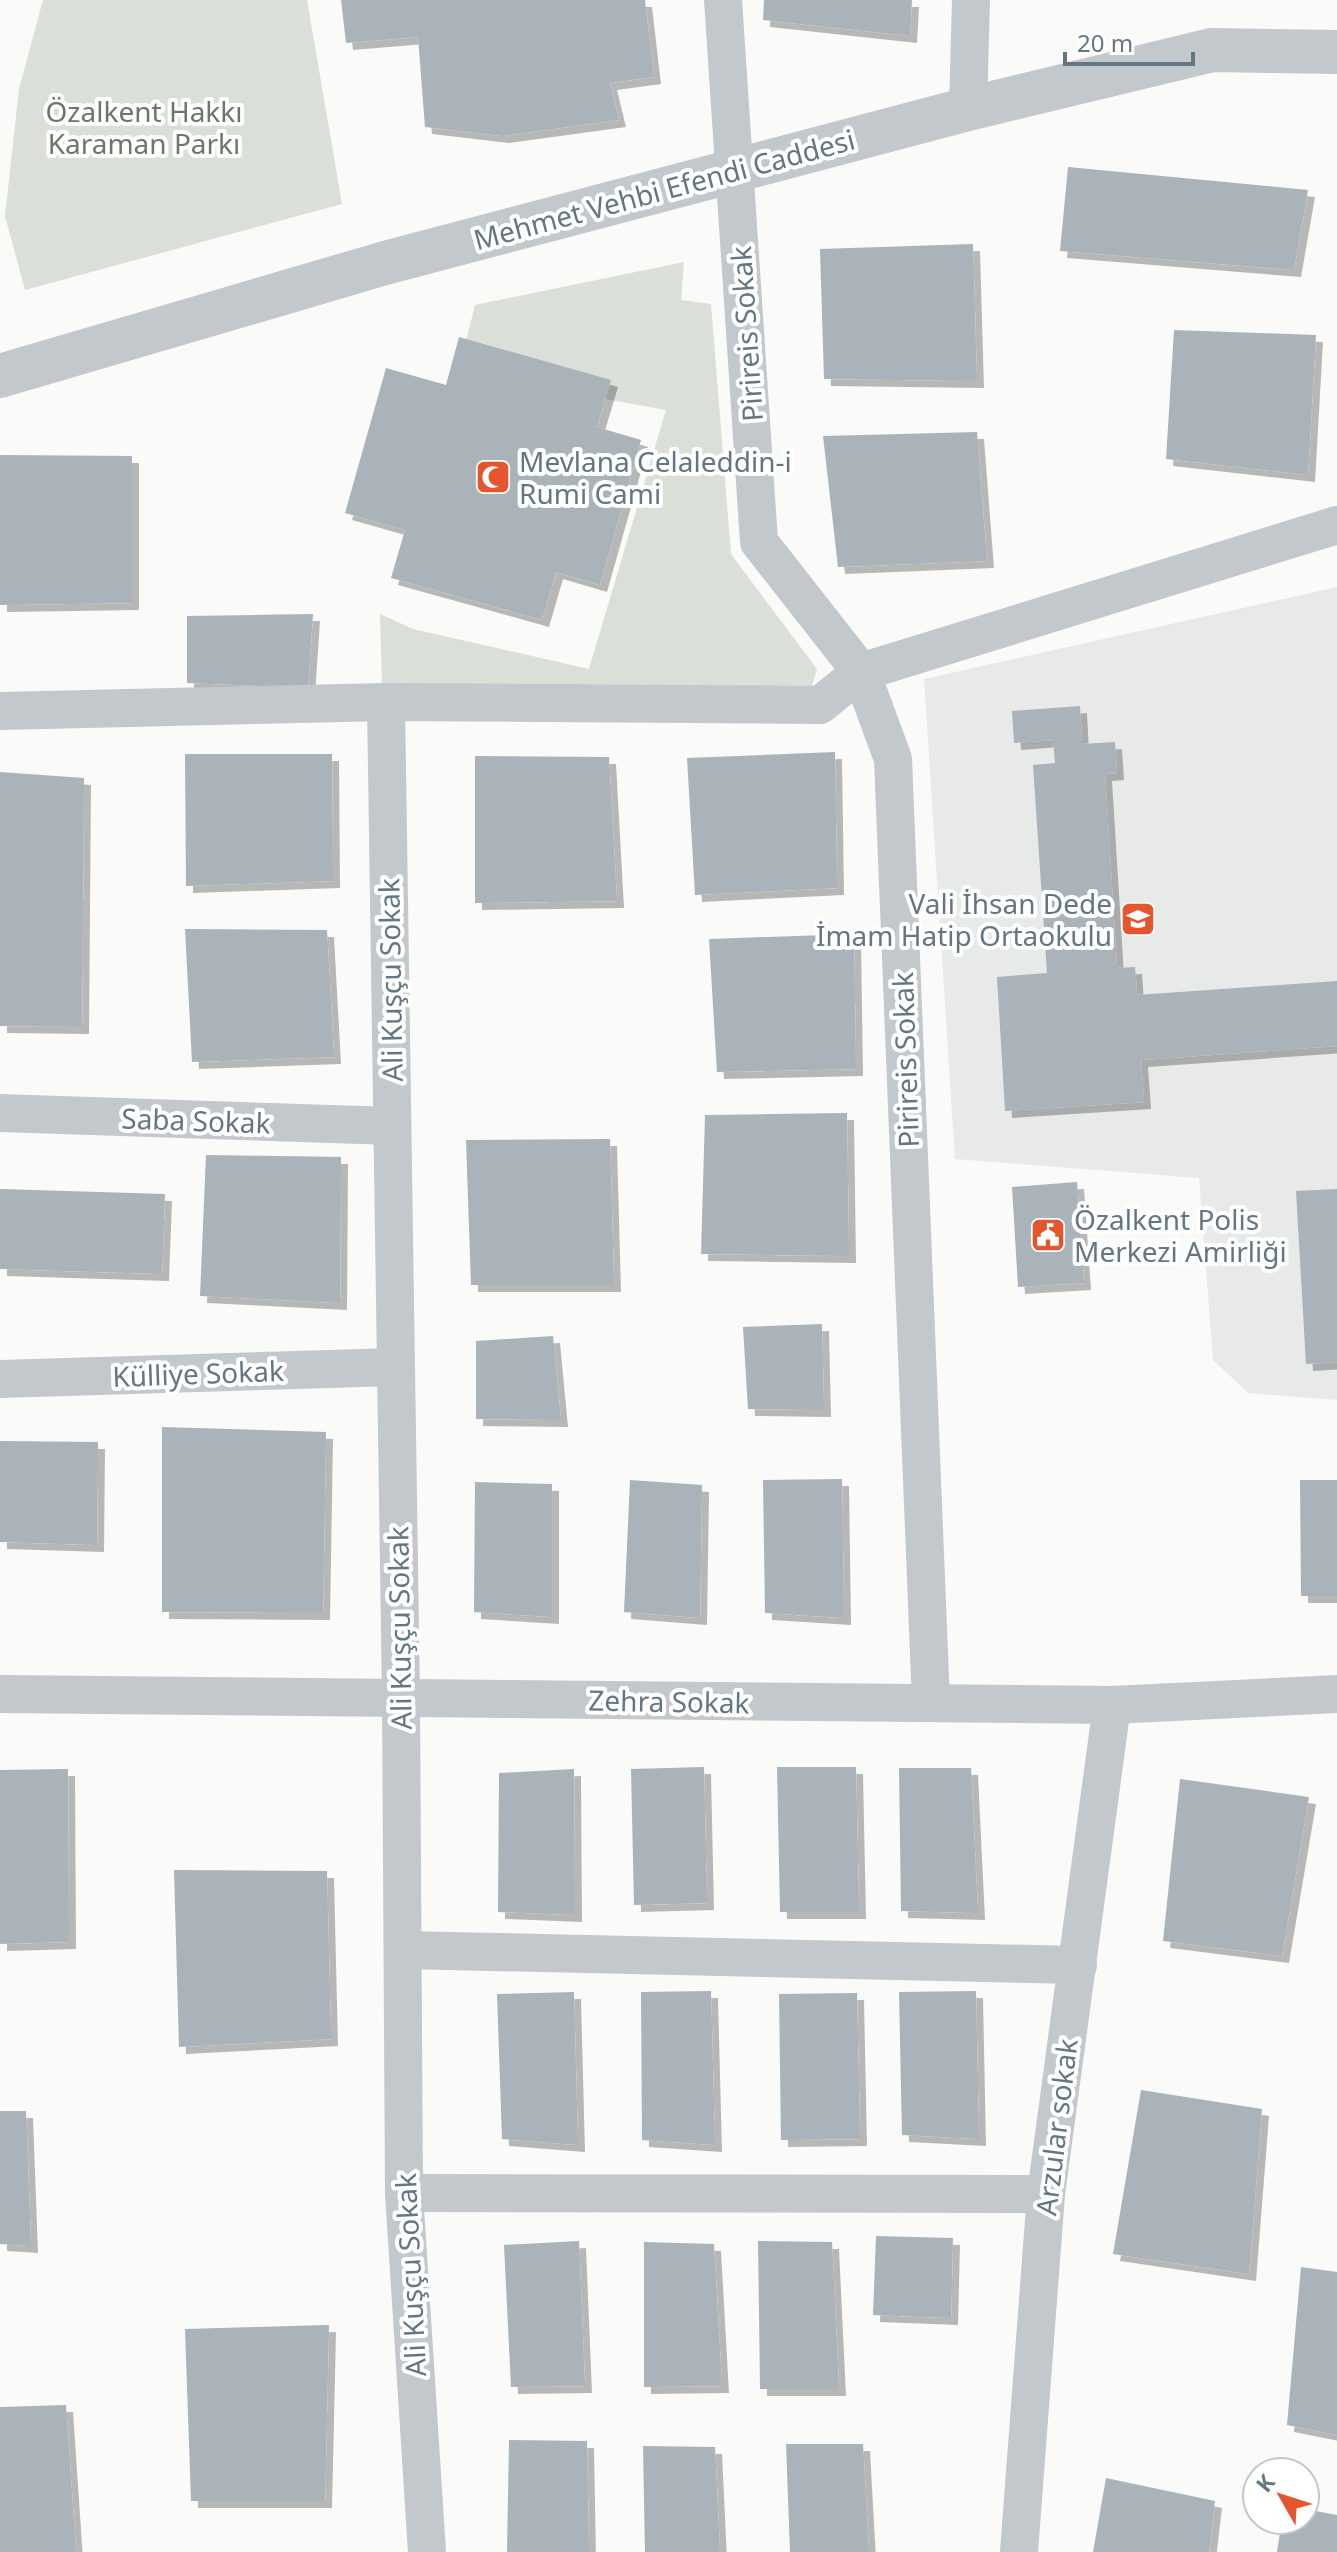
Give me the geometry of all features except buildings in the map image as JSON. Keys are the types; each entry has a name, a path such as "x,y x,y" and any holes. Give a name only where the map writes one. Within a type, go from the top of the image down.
{"street":[{"name":"Pirireis Sokak","path":"723,0 759,542 861,672 893,759 931,1703"},
{"path":"968,109 971,0"},
{"name":"Mehmet Vehbi Efendi Caddesi","path":"0,376 385,263 968,109 1212,50 1337,52"},
{"path":"0,711 386,702 820,705 861,672 1337,525"},
{"name":"Ali Kuşçu Sokak","path":"386,702 401,1698 404,2193 427,2552"},
{"name":"Saba Sokak","path":"0,1113 392,1126"},
{"name":"Külliye Sokak","path":"0,1379 395,1367"},
{"name":"Zehra Sokak","path":"0,1694 1112,1705 1337,1694"},
{"name":"Arzular sokak","path":"1019,2552 1046,2194 1112,1705"},
{"path":"403,1950 1078,1965"},
{"path":"404,2193 1046,2194"}],"shaded area":[{"name":"Vali İhsan Dede İmam Hatip Ortaokulu","path":"1337,587 1337,1400 1248,1393 1213,1360 1199,1178 955,1159 924,679"}],"green space":[{"name":"Özalkent Hakkı Karaman Parkı","path":"43,0 307,0 342,204 25,290 5,216 19,89"},
{"path":"684,262 681,300 711,304 731,554 817,669 812,686 382,685 380,614 413,629 589,669 666,410 594,397 462,357 475,305"}],"place":[{"name":"Mevlana Celaleddin-i Rumi Cami","path":"493,477"},
{"name":"Vali İhsan Dede İmam Hatip Ortaokulu","path":"1138,919"},
{"name":"Özalkent Polis Merkezi Amirliği","path":"1048,1235"}]}
